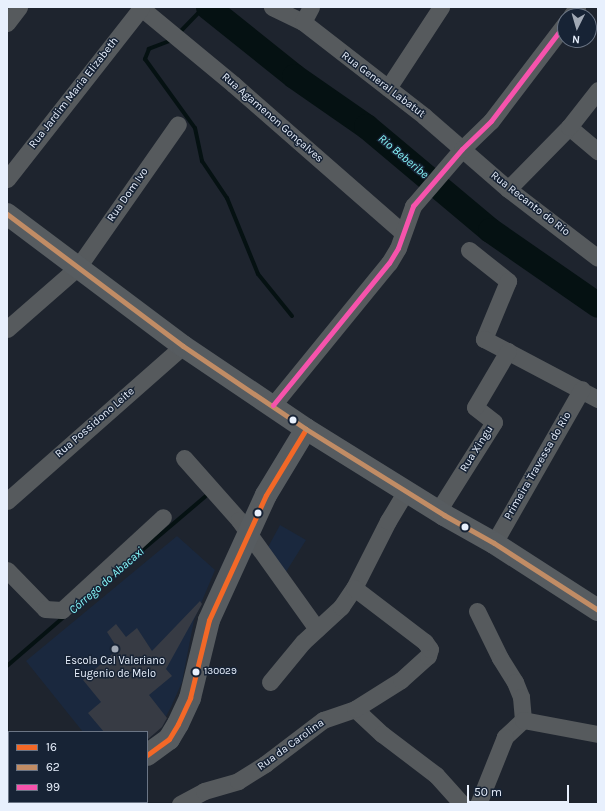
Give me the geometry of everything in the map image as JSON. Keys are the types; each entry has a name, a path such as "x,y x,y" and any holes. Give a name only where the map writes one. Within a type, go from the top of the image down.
{"street":[{"path":"7,22 19,7"},
{"name":"Rua Agamenon Gonçalves","path":"141,7 402,232"},
{"name":"Rua Jardim Maria Elizabeth","path":"7,179 141,7"},
{"name":"Rua General Labatut","path":"272,7 302,22 388,88 462,149"},
{"path":"302,22 311,7"},
{"path":"388,88 441,7"},
{"path":"273,405 389,263 398,248 402,232 413,206 462,149 480,133 516,90 557,35"},
{"path":"508,189 569,127 598,90"},
{"name":"Rua Dom Ivo","path":"7,329 78,267 178,124"},
{"path":"569,127 598,151"},
{"name":"Rua Recanto do Rio","path":"462,149 508,189 598,258"},
{"path":"7,214 183,346 273,405 306,429 438,511 494,543 598,610"},
{"path":"469,250 508,282 484,339 582,389 598,399"},
{"name":"Rua Possidono Leite","path":"7,501 183,346"},
{"name":"Rua Xingu","path":"438,511 494,422 474,407 508,351"},
{"name":"Primeira Travessa do Rio","path":"494,543 582,389"},
{"path":"148,755 169,739 181,717 190,698 209,620 276,477 306,429"},
{"path":"184,458 249,534 317,629"},
{"path":"270,682 317,629 341,607 354,588 388,521 406,491"},
{"path":"7,570 45,610 53,612 69,606 163,517"},
{"name":"Rua da Carolina","path":"180,804 204,791 238,781 266,764 323,720 355,709 407,675 428,656 430,649 397,619 354,588"},
{"path":"477,611 500,658 516,682 521,697 522,720 505,737 478,804"},
{"path":"355,709 382,734 436,775 462,804"},
{"path":"522,720 598,734"}],"shaded area":[{"path":"280,525 306,540 284,575 267,549"},
{"name":"Escola Cel Valeriano Eugenio de Melo","path":"177,536 215,570 194,620 182,682 159,729 148,732 82,731 26,661"}],"building":[{"path":"200,601 202,604 166,669 172,676 149,695 167,718 162,727 148,739 148,731 103,731 88,713 101,702 83,680 118,649 107,632 116,624 126,637 137,628 152,651"}],"waterway":[{"name":"Córrego do Abacaxi","path":"178,34 204,7"},
{"name":"Rio Beberibe","path":"208,7 294,76 366,126 490,230 598,305"},
{"name":"Córrego do Abacaxi","path":"172,40 149,49 145,59 195,128 202,161 227,198 258,274 292,316"},
{"name":"Córrego do Abacaxi","path":"101,585 207,495"},
{"name":"Córrego do Abacaxi","path":"7,666 66,615"}],"transit line":[{"name":"99","path":"273,405 389,263 398,248 413,206 462,149 491,121 557,34"},
{"name":"62","path":"7,214 183,346 306,429 444,515 494,543 598,610"},
{"name":"16","path":"148,754 169,739 178,724 190,698 209,620 266,495 306,429"}],"place":[{"name":"Escola Cel Valeriano Eugenio de Melo","path":"115,649"},
{"name":"130029","path":"196,672"}]}
